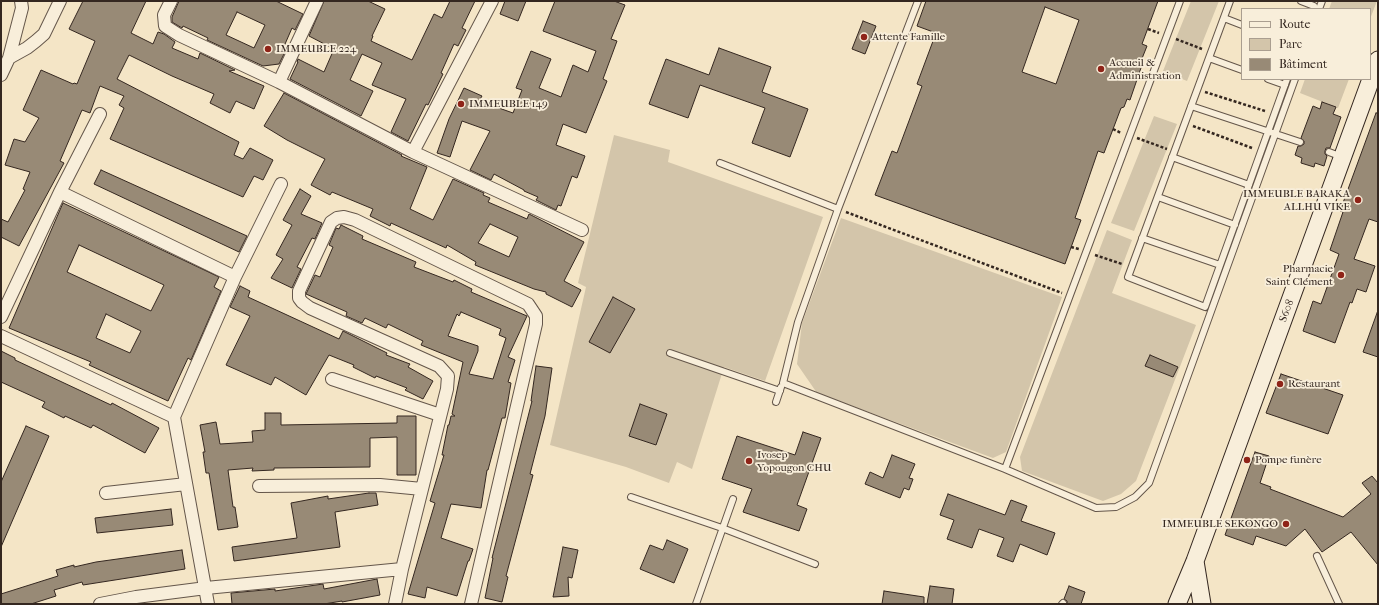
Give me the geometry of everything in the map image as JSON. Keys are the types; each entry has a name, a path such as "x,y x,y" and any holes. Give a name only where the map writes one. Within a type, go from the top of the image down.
{"street":[{"path":"1,75 9,58 22,8 21,1"},
{"path":"9,58 32,45 44,34 60,1"},
{"path":"171,1 164,15 166,26 179,35 279,82 413,152 582,230"},
{"path":"279,82 317,1"},
{"path":"413,152 492,1"},
{"name":"S608","path":"1371,76 1378,60"},
{"name":"S608","path":"1177,604 1195,561 1336,155 1369,80"},
{"path":"1,317 60,192 100,114"},
{"path":"208,604 174,417 235,277 281,184"},
{"path":"60,192 235,277"},
{"path":"395,604 402,569 447,389 448,376 439,366 310,308 299,298 299,291 331,222 337,218 344,217 355,220 528,304 536,316 535,329 471,604"},
{"path":"1,336 174,417"},
{"path":"332,379 440,415"},
{"path":"106,493 186,484"},
{"path":"259,486 380,485 422,489"},
{"name":"S608","path":"1195,561 1202,604"},
{"path":"100,604 136,597 206,588 402,569"}],"lane":[{"path":"776,402 783,383 798,322 838,209 918,1"},
{"path":"1005,469 1180,1"},
{"path":"1230,1 1128,277 1205,307 1286,82 1274,80"},
{"path":"1301,1 1315,6 1322,1"},
{"path":"1224,18 1241,25"},
{"path":"1209,58 1241,70"},
{"path":"783,383 1005,469 1096,508 1116,507 1135,497 1149,483 1295,80"},
{"path":"1191,106 1300,142"},
{"path":"1172,157 1249,185"},
{"path":"720,163 838,209"},
{"path":"1158,197 1234,225"},
{"path":"1142,238 1220,265"},
{"path":"670,353 780,391"},
{"path":"631,496 722,528 815,564"},
{"path":"696,604 733,499"},
{"path":"1317,556 1339,604"}],"path":[{"path":"1197,89 1274,114"},
{"path":"1185,123 1261,152"},
{"path":"838,209 1070,296"}],"green space":[{"path":"1191,1 1219,1 1187,81 1163,71"},
{"path":"1332,1 1377,1 1371,16 1371,8 1329,8"},
{"path":"1305,80 1349,80 1338,108 1300,93"},
{"path":"1154,116 1177,124 1134,231 1111,223"},
{"path":"614,135 670,150 668,162 823,217 765,381 724,367 692,469 677,462 669,483 626,467 550,445 586,287 578,283"},
{"path":"841,218 1062,297 1006,452 993,458 817,393 797,364 802,323"},
{"path":"1107,230 1132,240 1112,293 1196,325 1136,481 1121,494 1103,501 1022,471 1020,457"}],"building":[{"path":"83,1 146,1 131,33 153,44 158,32 164,34 175,42 172,48 198,59 200,53 235,70 229,71 264,86 254,109 236,101 230,113 210,103 214,94 129,55 117,79 239,142 234,155 243,159 250,148 273,160 263,180 254,176 243,197 110,139 124,108 119,105 124,96 100,86 90,113 82,110 60,161 64,163 19,246 1,237 1,219 8,222 25,190 23,189 30,172 5,165 14,139 25,142 39,118 23,110 41,70 73,84 77,84 95,41 69,29"},
{"path":"179,1 276,1 303,14 295,30 292,28 282,51 285,52 279,64 263,66 207,40 208,38 183,26 182,28 172,22 172,17","holes":["237,12 265,25 254,48 226,35"]},
{"path":"324,1 368,1 385,9 371,41 412,60 434,14 442,18 450,1 475,1 462,28 466,30 458,46 454,44 441,73 443,74 408,141 391,132 406,99 372,85 382,63 362,54 350,80 373,91 361,116 290,79 298,59 324,72 334,49 309,36"},
{"path":"505,1 526,1 518,21 500,14"},
{"path":"555,1 614,1 625,5 611,39 617,41 603,79 607,81 586,133 563,124 556,145 585,156 577,178 572,176 561,206 558,205 556,210 536,200 538,197 494,174 491,180 470,170 490,131 462,121 450,157 437,153 449,119 464,88 482,96 479,101 513,113 522,90 516,88 531,51 551,59 539,88 561,97 573,65 588,72 596,51 543,31"},
{"path":"926,1 1158,1 1142,44 1147,46 1141,61 1143,62 1130,100 1127,99 1124,107 1121,108 1104,153 1098,151 1075,218 1081,220 1065,264 875,195 892,151 897,153 922,86 917,84 936,33 917,26","holes":["1045,7 1079,20 1056,84 1022,72"]},
{"name":"Attente Famille","path":"863,21 876,26 865,54 852,49"},
{"path":"719,48 771,67 762,92 808,109 790,157 752,143 765,108 700,85 688,118 649,104 666,59 709,75"},
{"path":"284,93 402,155 401,156 427,167 410,209 433,220 453,179 484,193 483,195 490,198 488,202 527,219 529,214 584,242 564,281 581,290 572,307 546,294 546,292 534,289 475,265 476,262 447,245 446,248 391,223 390,226 370,216 373,209 332,192 330,195 311,185 325,159 287,140 264,126","holes":["490,224 518,237 509,257 478,243"]},
{"path":"1322,102 1336,107 1333,114 1341,117 1330,148 1326,148 1325,154 1327,156 1324,166 1315,163 1314,167 1301,163 1302,158 1295,155 1298,146 1304,144 1304,141 1301,138 1313,106 1320,109"},
{"path":"1376,113 1378,113 1378,222 1369,219 1354,259 1375,266 1366,292 1357,289 1352,303 1350,302 1335,343 1303,331 1313,301 1321,304 1339,254 1330,250 1343,212 1340,211"},
{"path":"101,170 247,236 239,252 94,184"},
{"path":"300,189 311,196 301,214 322,223 315,239 312,238 297,267 301,269 292,288 271,278 283,259 276,255 292,225 283,220"},
{"path":"63,203 219,277 214,287 221,291 191,360 188,358 168,401 89,365 91,362 9,328","holes":["79,245 164,285 151,311 67,272","106,314 141,331 130,353 96,338"]},
{"path":"341,225 363,236 362,239 416,262 414,267 453,282 454,280 472,289 471,292 527,316 508,357 515,360 508,382 511,383 505,418 502,418 487,470 481,508 451,504 441,538 473,549 457,596 427,587 425,598 408,594 435,503 430,501 444,455 442,455 448,425 451,416 455,416 452,414 463,362 421,345 423,341 388,324 386,328 365,318 362,323 346,316 347,312 306,294 315,275 320,277 333,247 329,245 336,228 339,229","holes":["461,312 501,329 499,335 506,338 493,379 469,374 478,351 478,346 448,336 457,314 459,316"]},
{"path":"240,286 250,291 248,297 339,339 343,331 387,353 386,355 410,364 408,367 433,381 423,399 405,390 407,388 376,376 375,378 353,367 354,365 329,355 306,395 275,377 271,385 226,365 250,316 230,307"},
{"path":"613,297 635,309 610,353 589,342"},
{"path":"1377,313 1378,314 1378,357 1363,352"},
{"path":"1,351 15,358 15,360 111,405 112,403 159,428 145,453 93,425 91,428 65,416 64,418 42,407 45,402 1,382"},
{"path":"1150,355 1178,367 1173,377 1145,366"},
{"path":"536,366 552,368 545,416 530,474 533,475 506,576 508,577 502,602 485,598 492,558 532,401"},
{"path":"1281,374 1343,395 1328,434 1266,413"},
{"path":"640,404 667,414 656,445 629,436"},
{"path":"265,413 281,413 281,425 397,423 397,416 416,416 416,475 397,475 397,437 370,438 370,467 274,468 274,470 252,471 253,468 228,470 233,507 235,507 238,527 218,530 209,473 206,473 203,452 205,452 200,425 216,422 220,444 253,442 252,431 265,430"},
{"path":"26,426 49,436 1,547 1,482"},
{"path":"803,432 821,438 797,505 807,509 799,531 743,512 752,489 722,479 737,436 795,455"},
{"path":"1255,452 1269,456 1260,483 1271,487 1270,489 1343,517 1371,494 1362,483 1372,476 1378,483 1378,565 1351,532 1322,552 1305,529 1286,546 1256,536 1253,545 1225,535"},
{"path":"892,455 915,464 909,478 913,479 909,490 904,488 900,498 865,484 870,472 883,478"},
{"path":"376,493 378,505 335,512 340,547 234,561 232,547 297,538 291,503 328,496 328,499"},
{"path":"948,494 1005,515 1011,500 1027,506 1021,521 1055,533 1047,555 1020,544 1013,562 997,556 1004,538 979,529 972,548 947,539 954,520 940,515"},
{"path":"171,509 173,525 97,533 95,518"},
{"path":"667,540 688,549 674,583 640,569 650,545 663,550"},
{"path":"563,547 578,550 572,578 568,577 569,596 553,597"},
{"path":"182,550 185,569 83,585 82,582 54,590 56,596 31,604 1,604 1,594 58,576 56,570 74,565 74,567 96,562"},
{"path":"377,579 380,595 342,602 324,604 232,604 231,593 275,589 275,591 323,584 324,589"},
{"path":"930,586 954,589 952,604 927,604"},
{"path":"1069,586 1085,592 1081,604 1067,604 1067,601 1064,599"},
{"path":"884,591 924,597 924,604 882,604"}],"place":[{"name":"Attente Famille","path":"864,37"},
{"name":"IMMEUBLE 224","path":"268,49"},
{"name":"Accueil & Administration","path":"1101,69"},
{"name":"IMMEUBLE 149","path":"461,104"},
{"name":"IMMEUBLE BARAKA ALLHU VIKE","path":"1358,200"},
{"name":"Pharmacie Saint Clément","path":"1341,275"},
{"name":"Restaurant","path":"1280,384"},
{"name":"Pompe funère","path":"1247,460"},
{"name":"Ivosep Yopougon CHU","path":"749,461"},
{"name":"IMMEUBLE SEKONGO","path":"1286,524"}]}
